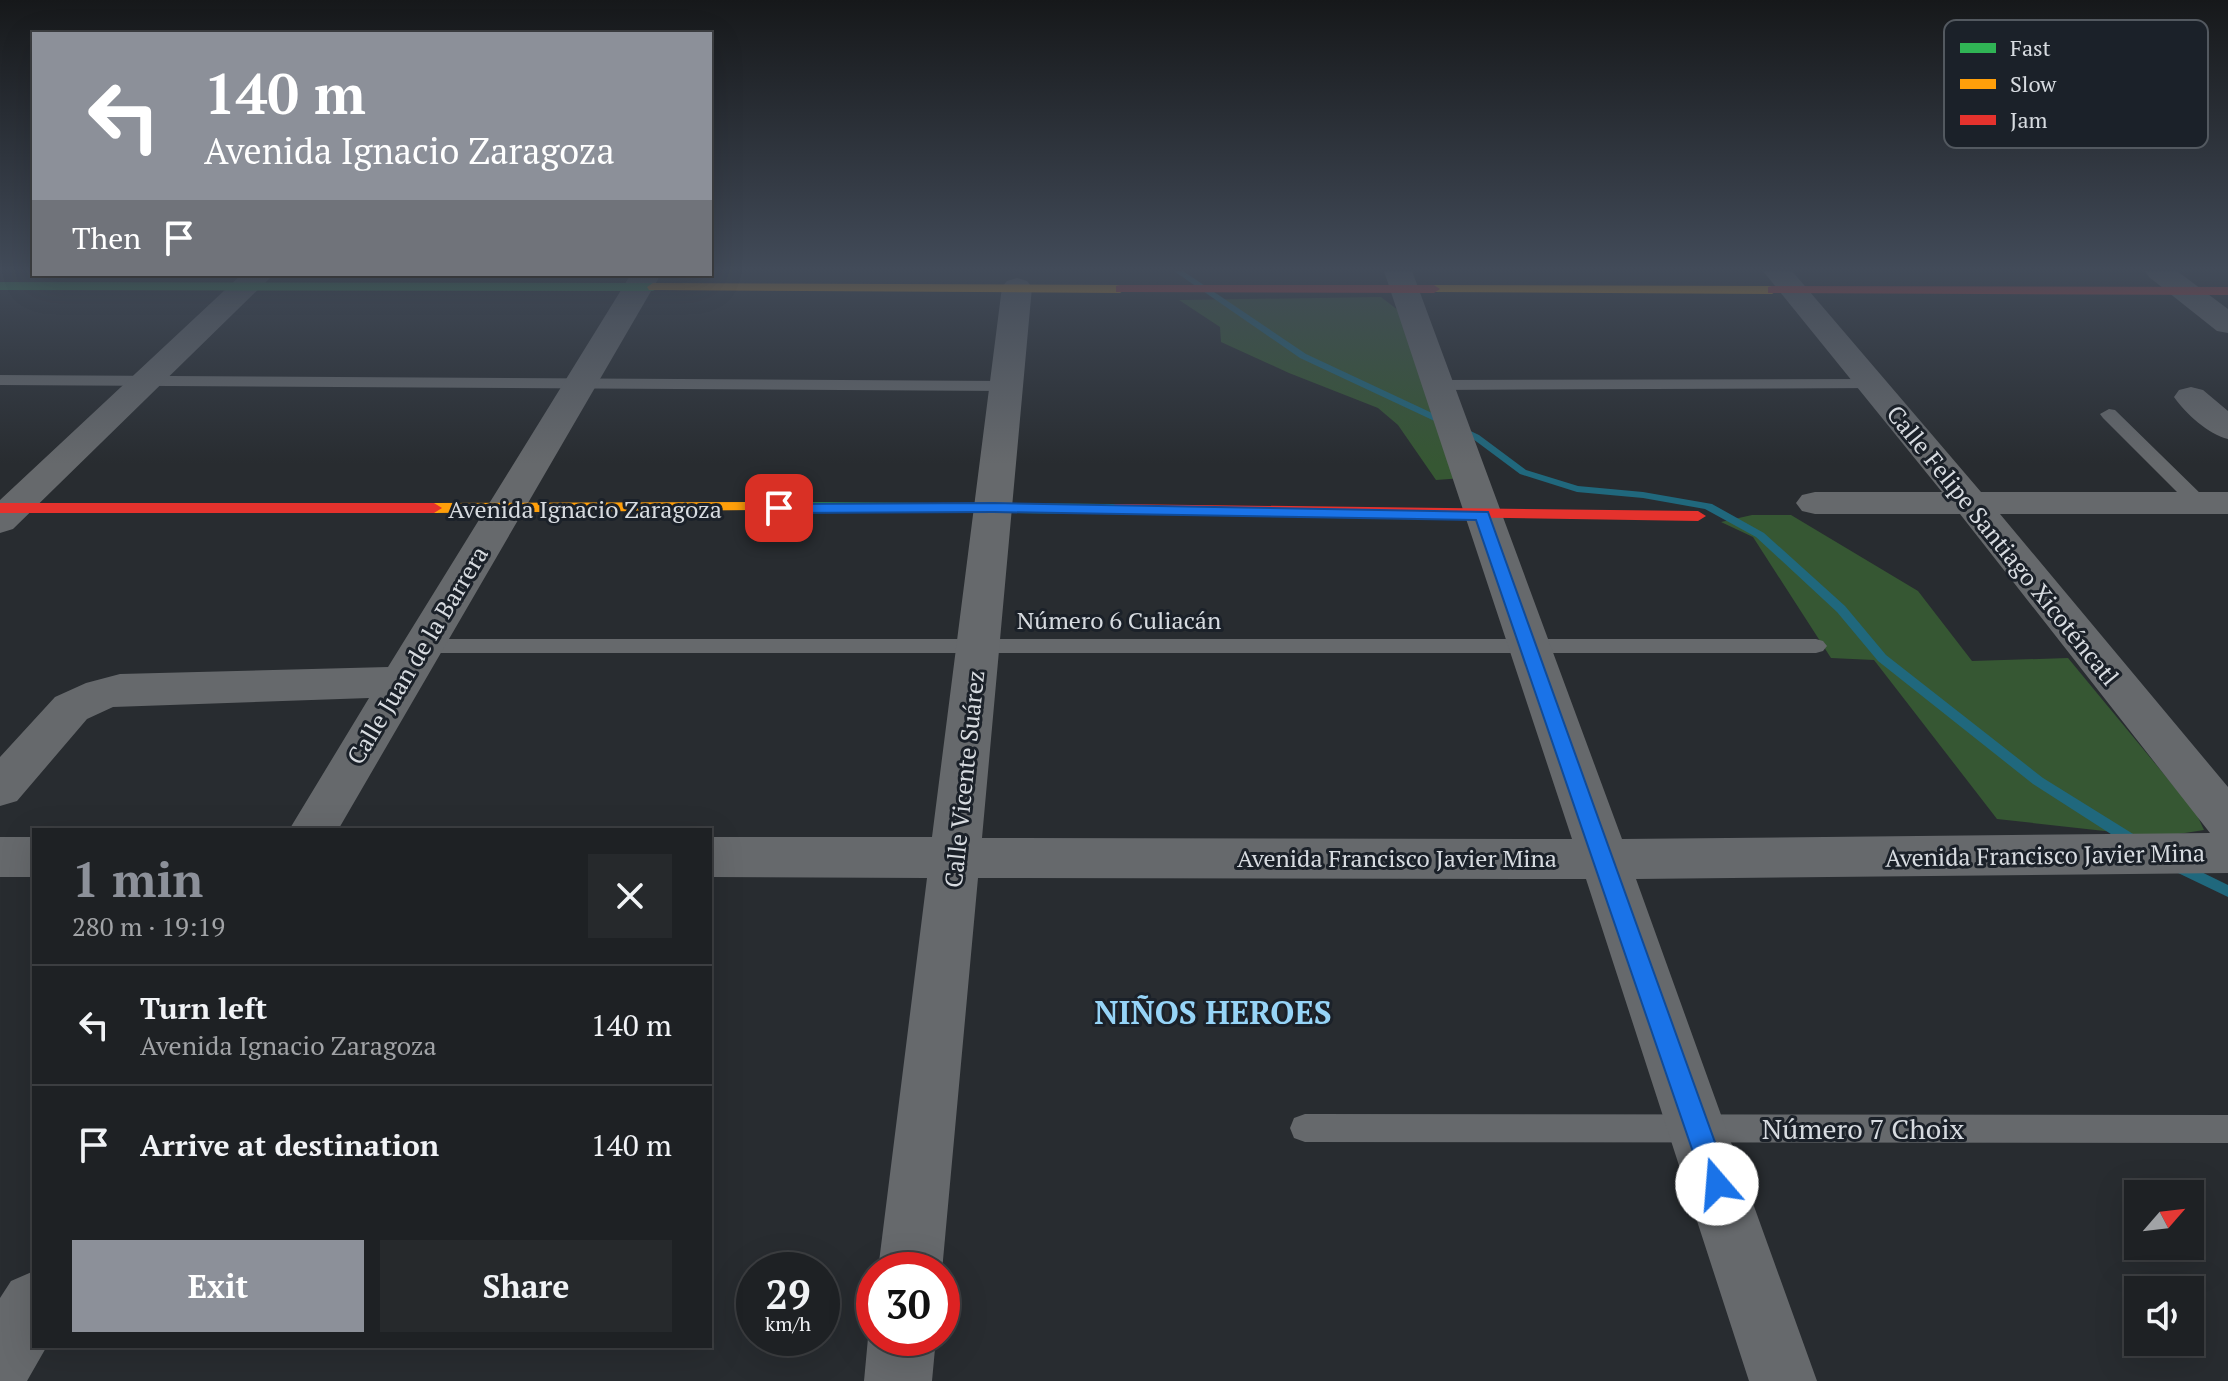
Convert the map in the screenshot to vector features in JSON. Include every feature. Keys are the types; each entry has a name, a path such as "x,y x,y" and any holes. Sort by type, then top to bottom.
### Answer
{"street":[{"path":"5,512 195,335"},
{"name":"Calle Juan de la Barrera","path":"314,828 608,335"},
{"name":"Calle Vicente Suárez","path":"912,1252 1011,335"},
{"path":"1420,335 1601,859 1698,1127 1783,1381"},
{"name":"Calle Felipe Santiago Xicoténcatl","path":"1830,335 1971,503 2228,821"},
{"path":"2191,397 2228,429"},
{"path":"1815,503 2214,503"},
{"name":"Avenida Ignacio Zaragoza","path":"5,512 994,507 1698,516"},
{"path":"0,788 71,708 102,694 412,664"},
{"name":"Avenida Francisco Javier Mina","path":"712,857 1601,859 2228,853"},
{"path":"0,857 32,857"},
{"path":"0,1362 32,1307"},
{"path":"898,1381 900,1356"}],"lane":[{"path":"0,380 1005,386"},
{"path":"1437,385 1871,384"},
{"path":"2109,414 2214,503"},
{"name":"Número 6 Culiacán","path":"412,664 978,646 1816,646"},
{"name":"Número 7 Choix","path":"1305,1128 2228,1129"}],"green space":[{"path":"1221,335 1411,335 1463,478 1436,480 1398,425 1378,408 1221,342"},
{"path":"1752,515 1791,515 1918,591 1972,661 2068,658 2196,813 2204,830 2159,837 1997,819 1874,660 1831,658 1753,537 1721,522"}],"waterway":[{"path":"1273,335 1303,356 1476,437 1523,472 1577,489 1643,495 1708,506 1760,535 1841,609 1882,658 2038,781 2133,841"},
{"path":"2181,868 2228,891"}],"traffic: fast":[{"path":"754,507 1115,509"}],"traffic: slow":[{"path":"434,508 754,507"}],"traffic: jam":[{"path":"0,508 434,508"},
{"path":"1115,509 1698,516"}],"district":[{"name":"NIÑOS HEROES","path":"1213,1012"}],"route":[{"path":"779,508 994,507 1483,515 1717,1184"}]}
